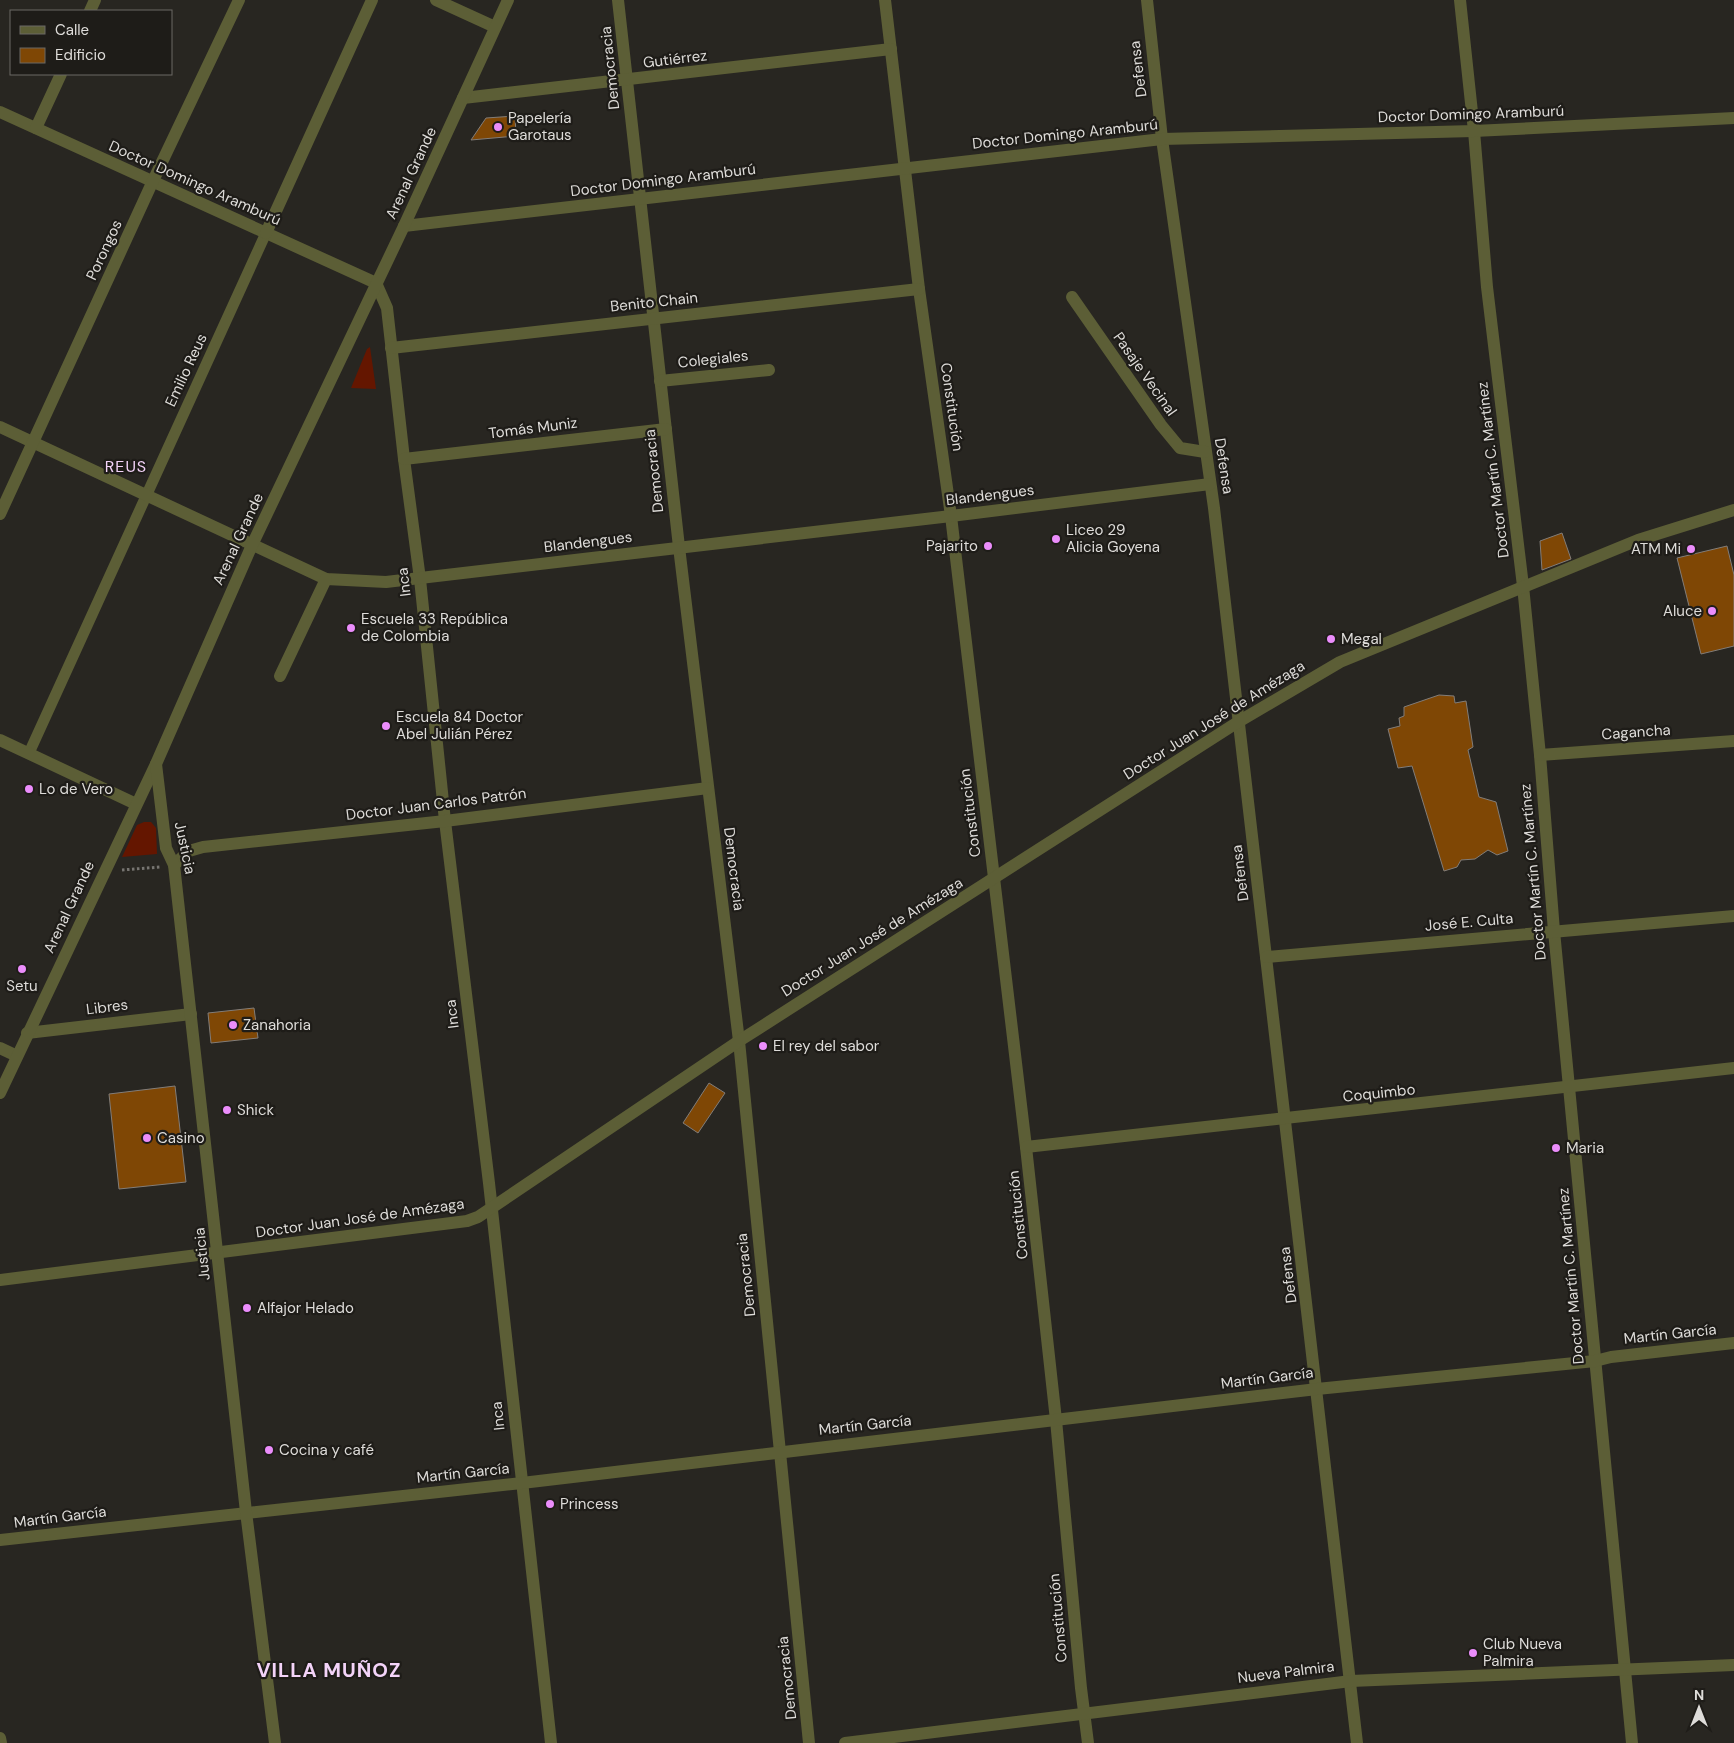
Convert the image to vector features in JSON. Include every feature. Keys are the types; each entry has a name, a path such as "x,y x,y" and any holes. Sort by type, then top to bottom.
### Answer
{"street":[{"name":"Porongos","path":"0,514 152,183 239,0"},
{"name":"Emilio Reus","path":"29,753 372,0"},
{"path":"436,0 495,27"},
{"name":"Arenal Grande","path":"0,1093 156,764 253,543 404,226 508,0"},
{"name":"Democracia","path":"618,0 679,547 739,1041 809,1743"},
{"name":"Constitución","path":"884,0 906,168 919,289 951,516 1026,1147 1056,1420 1088,1743"},
{"name":"Defensa","path":"1146,0 1162,139 1210,484 1358,1743"},
{"name":"Doctor Martín C. Martínez","path":"1460,0 1474,131 1487,287 1523,586 1540,754 1554,931 1632,1743"},
{"name":"Gutiérrez","path":"463,98 627,81 891,49"},
{"path":"36,128 61,75"},
{"name":"Doctor Domingo Aramburú","path":"0,112 152,183 376,283"},
{"name":"Doctor Domingo Aramburú","path":"404,226 1162,139 1474,131 1734,118"},
{"name":"Inca","path":"376,283 387,308 420,579 445,821 551,1743"},
{"name":"Benito Chain","path":"391,348 919,289"},
{"name":"Pasaje Vecinal","path":"1072,297 1161,425 1180,448 1205,452"},
{"name":"Colegiales","path":"660,381 769,370"},
{"name":"Blandengues","path":"0,427 253,543 326,579 386,582 1210,484"},
{"name":"Tomás Muniz","path":"404,459 666,429"},
{"name":"Doctor Juan José de Amézaga","path":"0,1280 219,1254 467,1221 491,1210 739,1041 994,880 1238,722 1340,662 1638,540 1734,510"},
{"path":"280,676 326,579"},
{"path":"0,740 136,804"},
{"name":"Cagancha","path":"1540,754 1734,741"},
{"name":"Justicia","path":"156,764 166,848 174,865 219,1254 246,1512 275,1743"},
{"name":"Doctor Juan Carlos Patrón","path":"174,865 189,852 203,847 445,821 708,788"},
{"name":"José E. Culta","path":"1266,957 1734,916"},
{"name":"Libres","path":"27,1033 191,1014"},
{"path":"0,1048 17,1056"},
{"name":"Coquimbo","path":"1026,1147 1286,1120 1734,1068"},
{"name":"Martín García","path":"0,1540 522,1483 1317,1388 1595,1361 1610,1357 1734,1343"},
{"name":"Nueva Palmira","path":"845,1743 1084,1712 1350,1681 1734,1666"},
{"path":"0,1738 1,1743"}],"path":[{"path":"104,872 174,865"}],"shaded area":[{"path":"370,347 376,389 351,388 367,349"},
{"path":"151,822 156,828 157,854 122,857 137,825"}],"building":[{"name":"Papelería Garotaus","path":"515,116 516,136 471,140 486,118"},
{"path":"1562,533 1571,559 1542,570 1540,541"},
{"name":"Aluce","path":"1727,546 1734,575 1734,646 1701,654 1677,558"},
{"path":"1439,695 1454,696 1455,703 1466,701 1473,747 1468,750 1479,797 1496,802 1508,851 1497,855 1488,850 1475,859 1461,860 1457,867 1444,871 1412,766 1398,768 1388,729 1400,726 1399,718 1404,716 1404,707"},
{"name":"Zanahoria","path":"254,1008 258,1038 211,1043 208,1013"},
{"path":"709,1083 725,1093 698,1133 683,1123"},
{"name":"Casino","path":"175,1086 186,1182 119,1189 109,1094"}],"place":[{"name":"Papelería Garotaus","path":"498,127"},
{"name":"Liceo 29 Alicia Goyena","path":"1056,539"},
{"name":"Pajarito","path":"988,546"},
{"name":"ATM Mi","path":"1691,549"},
{"name":"Aluce","path":"1712,611"},
{"name":"Escuela 33 República de Colombia","path":"351,628"},
{"name":"Megal","path":"1331,639"},
{"name":"Escuela 84 Doctor Abel Julián Pérez","path":"386,726"},
{"name":"Lo de Vero","path":"29,789"},
{"name":"Setu","path":"22,969"},
{"name":"Zanahoria","path":"233,1025"},
{"name":"El rey del sabor","path":"763,1046"},
{"name":"Shick","path":"227,1110"},
{"name":"Casino","path":"147,1138"},
{"name":"Maria","path":"1556,1148"},
{"name":"Alfajor Helado","path":"247,1308"},
{"name":"Cocina y café","path":"269,1450"},
{"name":"Princess","path":"550,1504"},
{"name":"Club Nueva Palmira","path":"1473,1653"}],"district":[{"name":"REUS","path":"126,466"},
{"name":"VILLA MUÑOZ","path":"329,1670"}]}
